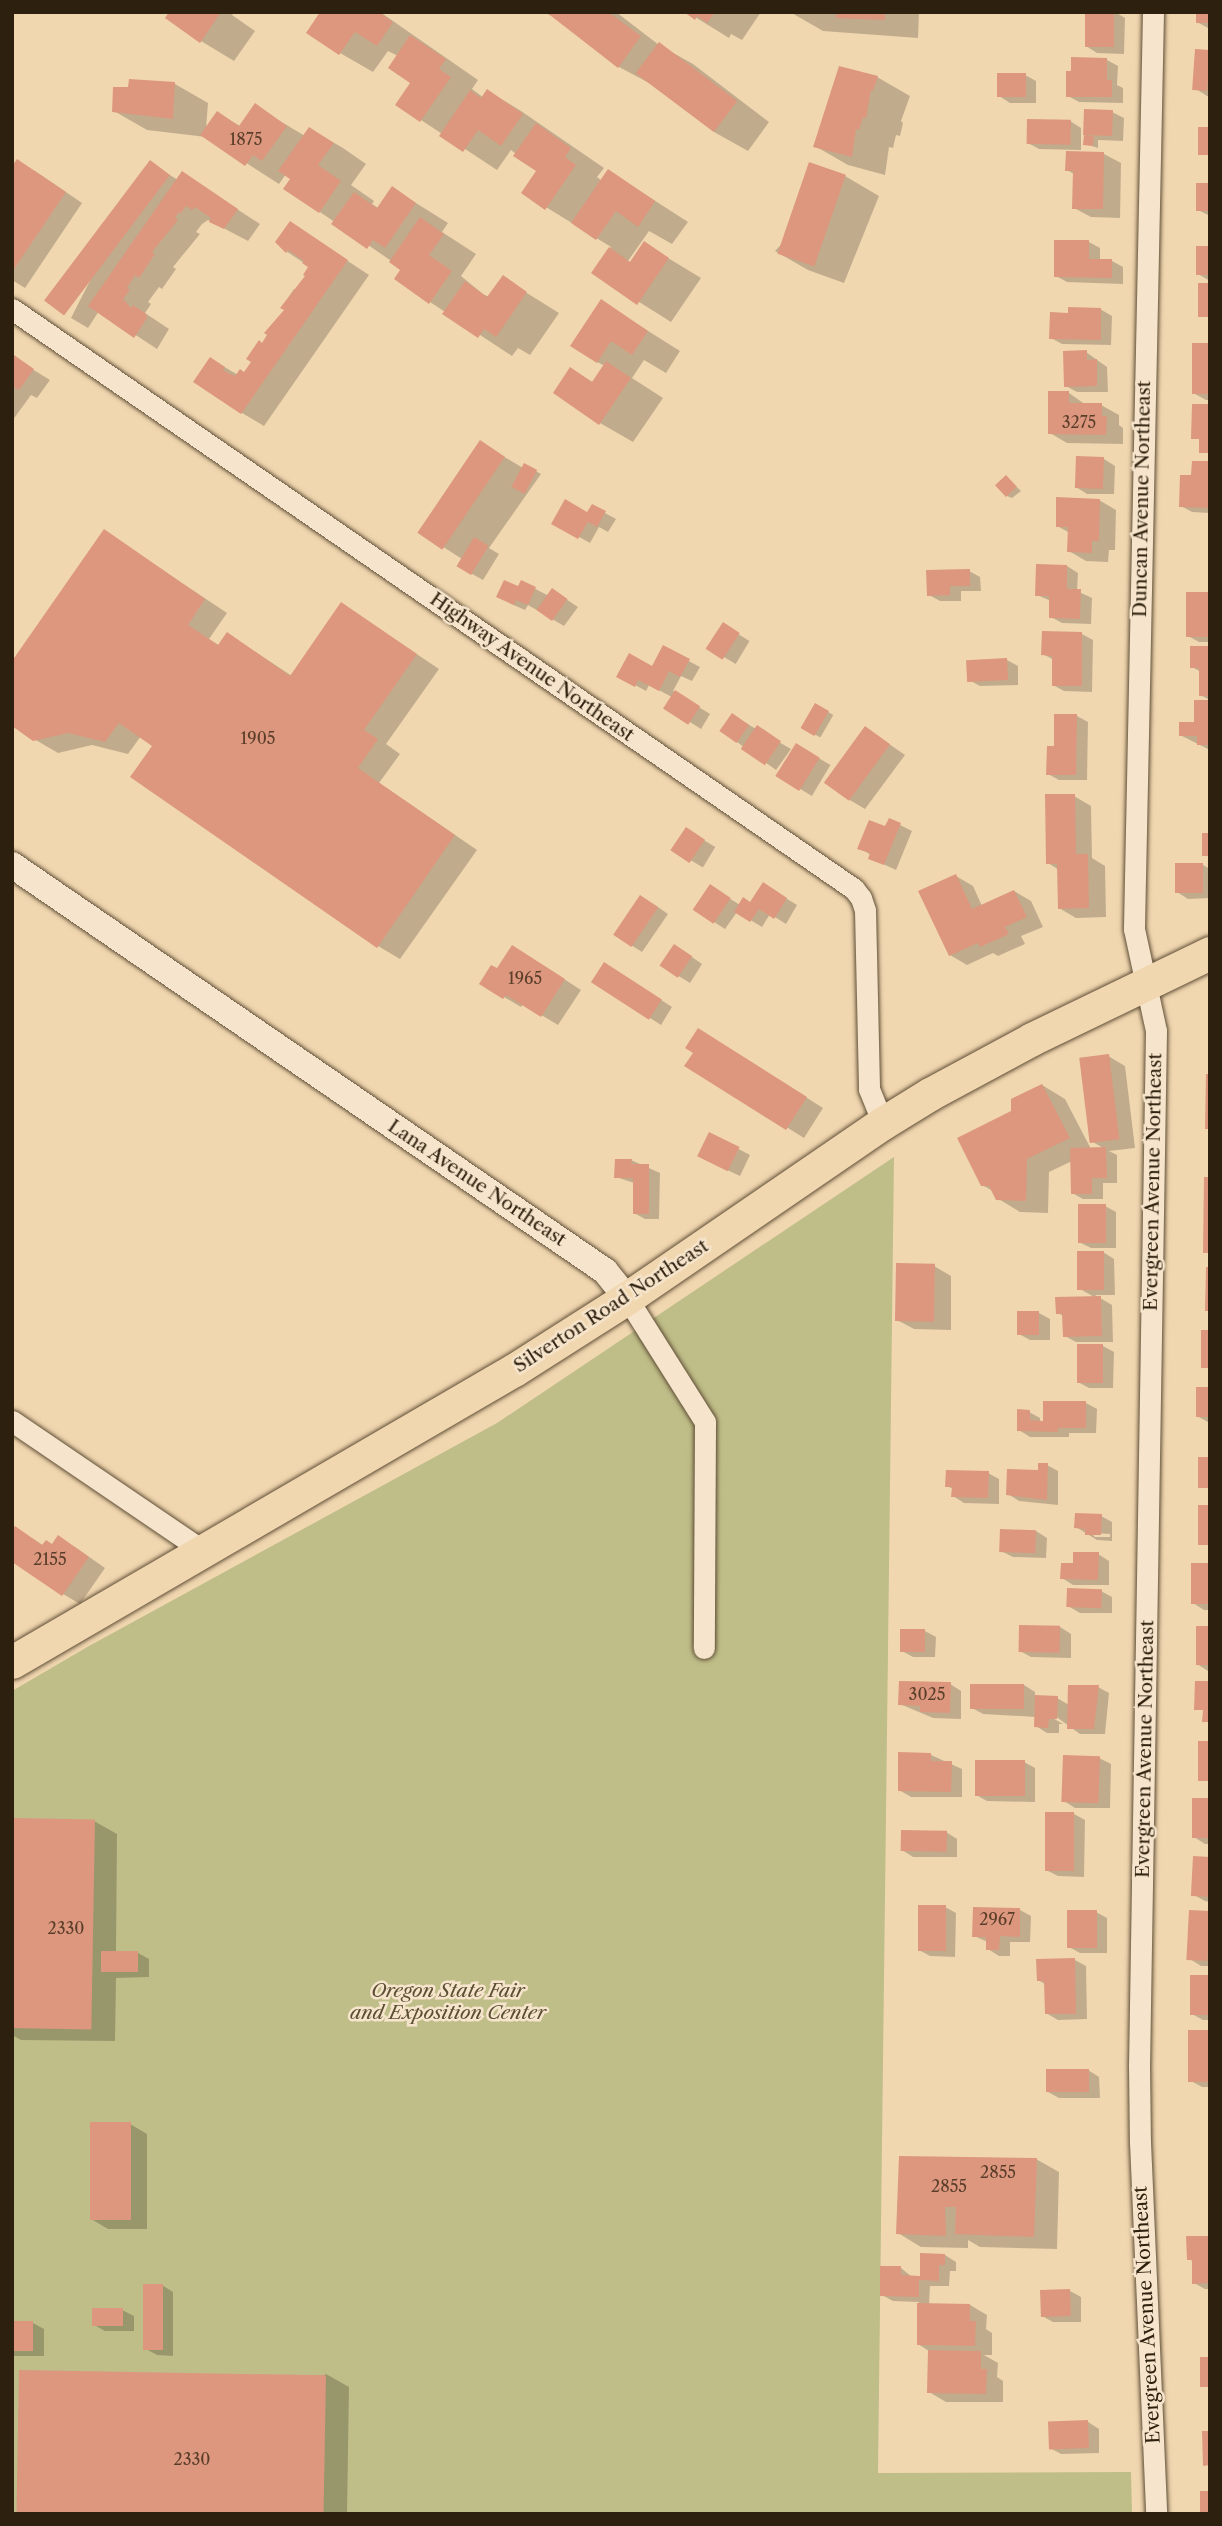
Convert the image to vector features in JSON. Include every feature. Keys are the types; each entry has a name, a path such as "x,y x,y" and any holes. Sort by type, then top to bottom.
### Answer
{"main road":[{"name":"Silverton Road Northeast","path":"12,1662 514,1370 627,1298 883,1123 1032,1039 1210,953"}],"street":[{"name":"Duncan Avenue Northeast","path":"1146,984 1135,929 1153,12"},
{"name":"Highway Avenue Northeast","path":"12,309 854,889 865,910 869,1089 883,1123"},
{"name":"Lana Avenue Northeast","path":"12,866 605,1271 627,1298 705,1422 704,1648"},
{"name":"Evergreen Avenue Northeast","path":"1146,984 1156,1031 1140,2142 1156,2514"},
{"path":"12,1421 202,1550"}],"green space":[{"name":"Oregon State Fair and Exposition Center","path":"894,1157 878,2473 1131,2472 1132,2514 12,2514 12,1691 89,1646 497,1423"}],"building":[{"path":"169,12 221,12 200,43 165,18"},
{"path":"320,12 379,12 393,22 377,46 355,32 339,55 306,33"},
{"path":"546,12 608,12 641,36 618,68"},
{"path":"684,12 715,12 707,23 697,16 695,20"},
{"path":"836,12 885,12 885,20 836,18"},
{"path":"1085,12 1114,12 1114,47 1085,47"},
{"path":"1196,12 1210,12 1210,23 1196,23"},
{"path":"410,35 446,59 439,69 451,77 420,122 395,105 410,83 388,68"},
{"path":"659,42 737,101 714,132 636,73"},
{"path":"1195,49 1210,50 1207,91 1192,90"},
{"path":"1071,57 1107,58 1107,80 1112,80 1112,97 1066,97 1066,71 1071,71"},
{"path":"839,66 878,76 873,91 871,90 866,118 863,117 859,130 856,129 852,157 813,147"},
{"path":"997,73 1026,73 1026,97 997,97"},
{"path":"129,79 175,82 173,119 112,112 113,87 128,87"},
{"path":"487,89 523,114 501,146 478,130 463,152 439,136 470,90 481,98"},
{"path":"255,103 287,126 262,161 253,155 245,166 200,135 217,111 239,126"},
{"path":"1084,109 1113,110 1112,136 1083,135"},
{"path":"1027,119 1071,120 1071,145 1027,144"},
{"path":"536,123 571,148 565,157 576,165 545,210 521,193 536,171 513,156"},
{"path":"309,127 334,143 318,165 341,181 319,213 283,189 290,179 278,171"},
{"path":"1198,127 1210,127 1210,155 1198,155"},
{"path":"1084,135 1094,136 1093,146 1083,145"},
{"path":"1066,151 1104,152 1103,209 1072,209 1073,171 1065,171"},
{"path":"17,159 66,192 12,272 12,166"},
{"path":"150,160 170,175 64,316 44,301"},
{"path":"809,162 846,175 814,266 777,254"},
{"path":"608,169 655,201 638,227 616,211 596,240 571,223"},
{"path":"182,171 238,209 224,229 209,222 211,218 195,207 192,210 186,206 179,212 175,218 178,220 152,252 155,254 139,278 135,275 127,288 130,290 123,299 131,308 133,305 146,314 147,318 134,338 88,306"},
{"path":"1196,183 1210,183 1210,211 1196,211"},
{"path":"392,186 416,203 385,248 373,240 367,249 331,224 354,192 377,208"},
{"path":"420,217 444,234 429,255 452,271 429,304 394,279 400,270 389,262"},
{"path":"290,221 348,260 241,414 193,382 210,357 225,367 223,370 228,373 235,376 240,369 244,372 251,362 246,359 259,340 262,343 267,335 264,333 284,310 280,308 305,276 303,275 308,267 302,263 304,261 288,250 286,253 275,242"},
{"path":"1054,240 1089,240 1089,259 1112,259 1112,278 1054,277"},
{"path":"644,241 669,258 637,305 591,273 609,247 630,262"},
{"path":"1196,246 1210,246 1210,275 1196,275"},
{"path":"503,275 527,292 496,337 484,329 478,338 442,314 465,281 487,297"},
{"path":"1198,283 1210,283 1210,317 1198,317"},
{"path":"601,299 648,331 632,355 611,341 597,363 570,346"},
{"path":"1068,307 1101,308 1101,340 1049,339 1050,312 1068,313"},
{"path":"1192,343 1210,343 1210,394 1192,394"},
{"path":"1087,350 1087,360 1097,359 1097,386 1064,387 1063,351"},
{"path":"14,355 34,369 19,390 12,386"},
{"path":"606,361 631,378 599,425 553,393 570,367 592,382"},
{"path":"1048,391 1069,391 1069,403 1102,403 1102,416 1107,416 1106,435 1048,434"},
{"path":"1192,404 1210,404 1210,453 1199,453 1199,439 1191,439"},
{"path":"480,440 505,457 442,550 417,533"},
{"path":"1076,456 1104,457 1103,489 1075,488"},
{"path":"1192,461 1210,461 1210,508 1179,507 1180,475 1191,475"},
{"path":"524,463 537,470 525,494 511,487"},
{"path":"1006,475 1017,487 1006,497 995,485"},
{"path":"1056,497 1100,499 1099,541 1092,541 1092,553 1067,552 1068,527 1056,527"},
{"path":"565,499 587,512 592,504 606,511 597,527 588,522 578,539 551,524"},
{"path":"104,529 205,599 188,625 218,645 227,632 290,676 341,602 417,654 364,730 378,739 358,768 455,835 377,948 130,777 152,746 119,723 105,742 68,733 33,741 12,726 12,661"},
{"path":"474,537 489,546 471,575 456,566"},
{"path":"1036,564 1067,565 1067,589 1081,589 1080,619 1049,618 1049,596 1035,596"},
{"path":"970,569 970,586 950,586 950,595 927,596 926,570"},
{"path":"504,580 518,586 521,580 536,587 528,605 516,600 514,605 496,597"},
{"path":"552,588 568,599 552,621 537,610"},
{"path":"1186,592 1209,592 1209,637 1186,637"},
{"path":"723,622 740,633 722,660 706,649"},
{"path":"1042,631 1082,632 1082,686 1052,686 1052,656 1041,655"},
{"path":"663,645 690,659 680,677 669,671 659,691 638,680 635,687 616,677 629,653 652,666"},
{"path":"1190,646 1210,646 1210,696 1199,696 1199,668 1190,668"},
{"path":"1007,658 1008,680 967,682 966,660"},
{"path":"675,690 700,706 688,725 663,708"},
{"path":"1194,700 1210,700 1210,745 1197,745 1197,736 1179,736 1179,722 1194,722"},
{"path":"815,703 829,711 814,736 800,728"},
{"path":"732,713 749,725 737,743 719,731"},
{"path":"1054,714 1077,714 1076,775 1046,775 1047,746 1054,746"},
{"path":"757,725 781,741 765,765 741,749"},
{"path":"865,726 890,744 849,801 824,783"},
{"path":"796,743 820,758 799,791 775,776"},
{"path":"1045,794 1075,794 1076,854 1088,854 1089,908 1058,909 1057,864 1046,864"},
{"path":"889,818 901,823 884,865 868,859 870,853 857,849 869,820 885,826"},
{"path":"686,827 705,840 689,863 670,850"},
{"path":"1202,833 1210,833 1210,856 1202,856"},
{"path":"1175,863 1203,863 1203,893 1175,893"},
{"path":"956,874 972,909 1014,890 1027,917 1005,927 1009,934 980,947 978,943 949,956 918,891"},
{"path":"763,882 787,898 774,919 759,909 750,922 734,912 743,897 750,902"},
{"path":"710,884 731,898 713,924 693,910"},
{"path":"640,895 658,907 631,947 613,935"},
{"path":"674,944 692,956 678,978 659,966"},
{"path":"512,945 565,979 541,1017 506,995 503,999 479,984 491,965 497,968"},
{"path":"604,962 662,1000 649,1020 591,982"},
{"path":"698,1028 807,1097 786,1130 684,1066 693,1053 685,1048"},
{"path":"1109,1054 1119,1139 1090,1143 1079,1058"},
{"path":"1206,1074 1210,1074 1210,1129 1205,1129"},
{"path":"1042,1084 1070,1138 1027,1159 1026,1201 996,1200 989,1186 981,1186 957,1138 1011,1111 1011,1099"},
{"path":"709,1132 740,1147 728,1171 697,1156"},
{"path":"1106,1147 1107,1178 1092,1178 1092,1194 1071,1194 1070,1148"},
{"path":"615,1159 632,1159 631,1164 649,1164 649,1214 633,1214 633,1178 614,1178"},
{"path":"1204,1177 1210,1177 1210,1253 1203,1253"},
{"path":"1078,1204 1106,1204 1106,1243 1078,1243"},
{"path":"1077,1251 1104,1251 1104,1290 1077,1290"},
{"path":"896,1263 935,1264 934,1322 895,1321"},
{"path":"1206,1267 1210,1267 1210,1311 1205,1311"},
{"path":"1101,1296 1102,1336 1063,1337 1062,1314 1056,1314 1055,1297"},
{"path":"1017,1311 1039,1311 1039,1335 1017,1335"},
{"path":"1201,1330 1210,1330 1210,1368 1201,1368"},
{"path":"1077,1344 1103,1344 1103,1383 1077,1383"},
{"path":"1196,1387 1210,1387 1210,1417 1196,1417"},
{"path":"1043,1401 1086,1401 1086,1428 1058,1428 1058,1432 1017,1431 1017,1409 1030,1410 1030,1420 1043,1421"},
{"path":"1198,1457 1210,1457 1210,1488 1198,1488"},
{"path":"1038,1463 1048,1463 1047,1500 1006,1495 1007,1469 1038,1470"},
{"path":"946,1470 989,1471 988,1498 951,1497 952,1487 945,1487"},
{"path":"1198,1505 1210,1505 1210,1545 1198,1545"},
{"path":"1075,1513 1102,1514 1101,1535 1085,1535 1085,1529 1074,1528"},
{"path":"15,1526 42,1545 46,1540 52,1544 58,1535 89,1557 62,1596 12,1562 12,1530"},
{"path":"1000,1529 1036,1530 1035,1553 999,1552"},
{"path":"1073,1552 1099,1552 1098,1580 1060,1579 1061,1563 1073,1563"},
{"path":"1191,1563 1210,1563 1210,1604 1191,1604"},
{"path":"1067,1588 1102,1589 1101,1608 1066,1607"},
{"path":"1019,1625 1060,1626 1060,1653 1019,1652"},
{"path":"1196,1626 1210,1626 1210,1665 1196,1665"},
{"path":"900,1629 925,1629 925,1652 900,1652"},
{"path":"899,1681 951,1682 950,1713 920,1712 920,1706 898,1705"},
{"path":"1195,1681 1210,1681 1210,1722 1202,1722 1203,1710 1194,1710"},
{"path":"970,1684 1024,1684 1024,1709 970,1709"},
{"path":"1068,1685 1099,1685 1094,1729 1067,1729"},
{"path":"1035,1695 1058,1696 1057,1719 1049,1719 1048,1728 1034,1727"},
{"path":"1198,1741 1210,1741 1210,1781 1198,1781"},
{"path":"898,1752 931,1753 931,1761 952,1761 951,1792 898,1791"},
{"path":"1063,1755 1100,1756 1098,1803 1061,1802"},
{"path":"975,1760 1025,1760 1025,1796 975,1796"},
{"path":"1192,1798 1210,1798 1210,1838 1192,1838"},
{"path":"1045,1812 1074,1812 1074,1871 1045,1871"},
{"path":"12,1818 95,1819 91,2029 12,2028"},
{"path":"901,1830 947,1831 947,1852 901,1851"},
{"path":"1193,1856 1210,1857 1208,1897 1191,1896"},
{"path":"918,1905 946,1905 946,1951 918,1951"},
{"path":"973,1907 1020,1908 1020,1937 1000,1936 999,1950 986,1950 986,1937 972,1937"},
{"path":"1067,1910 1097,1910 1097,1948 1067,1948"},
{"path":"1189,1910 1210,1911 1207,1961 1186,1960"},
{"path":"101,1951 138,1951 138,1972 101,1972"},
{"path":"1075,1958 1076,2014 1045,2014 1044,1981 1037,1981 1036,1959"},
{"path":"1190,1975 1210,1975 1210,2015 1190,2015"},
{"path":"1188,2030 1210,2030 1210,2082 1188,2082"},
{"path":"1046,2069 1089,2069 1089,2092 1046,2092"},
{"path":"90,2122 131,2122 131,2220 90,2220"},
{"path":"899,2156 1037,2158 1034,2237 955,2234 956,2207 945,2207 946,2236 896,2234"},
{"path":"1186,2236 1210,2236 1210,2283 1192,2284 1192,2260 1187,2260"},
{"path":"920,2253 945,2254 945,2265 939,2265 939,2281 919,2280 919,2297 880,2296 880,2266 901,2266 901,2275 920,2276"},
{"path":"143,2284 163,2284 163,2350 143,2350"},
{"path":"1070,2289 1071,2316 1041,2317 1040,2290"},
{"path":"917,2303 970,2304 970,2321 976,2321 975,2346 917,2345"},
{"path":"92,2308 123,2308 123,2326 92,2326"},
{"path":"12,2321 33,2321 33,2351 12,2351"},
{"path":"928,2350 981,2351 981,2369 987,2369 986,2394 927,2393"},
{"path":"1200,2357 1210,2357 1210,2387 1200,2387"},
{"path":"19,2370 326,2375 324,2514 16,2514"},
{"path":"1088,2420 1089,2448 1049,2449 1048,2421"},
{"path":"1202,2431 1210,2431 1210,2465 1203,2466"},
{"path":"1200,2491 1210,2491 1210,2514 1200,2514"}]}
